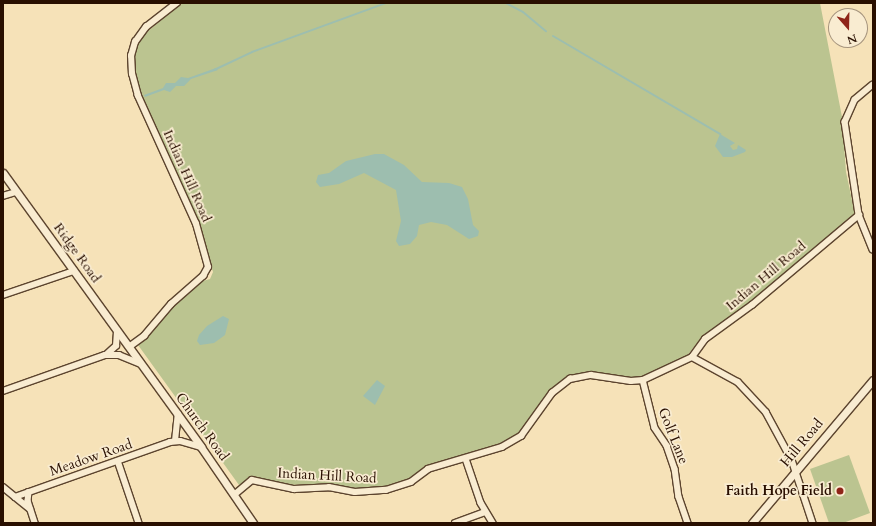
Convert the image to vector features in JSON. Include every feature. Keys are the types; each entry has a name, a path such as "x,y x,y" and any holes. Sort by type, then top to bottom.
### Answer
{"street":[{"name":"Indian Hill Road","path":"129,347 144,336 171,304 203,276 208,267 196,224 138,96 132,74 131,56 135,42 146,27 177,3"},
{"path":"873,85 855,100 845,122 859,215 873,249"},
{"name":"Ridge Road","path":"3,173 129,347"},
{"path":"3,196 16,192"},
{"name":"Indian Hill Road","path":"234,495 252,480 294,489 330,487 356,492 378,492 411,482 428,469 466,459 502,447 521,436 552,393 570,380 592,375 631,382 643,380 692,357 705,339 752,305 859,215"},
{"path":"3,295 74,271"},
{"path":"105,355 116,346 117,330"},
{"name":"Church Road","path":"129,347 178,414 253,523"},
{"path":"3,391 105,355 119,355 141,364"},
{"path":"692,357 725,373 750,392 773,422 795,472 813,523"},
{"name":"Golf Lane","path":"643,380 655,428 667,446 675,469 679,497 688,523"},
{"name":"Hill Road","path":"752,523 873,380"},
{"path":"178,414 175,441 201,447"},
{"name":"Meadow Road","path":"15,497 175,441"},
{"path":"466,459 486,512 492,523"},
{"path":"118,461 139,523"},
{"path":"3,487 30,509"},
{"path":"29,492 28,501 35,523"},
{"path":"455,523 486,512"}],"green space":[{"path":"182,3 820,3 842,117 846,172 855,214 747,306 700,339 687,356 641,377 628,379 598,372 570,376 549,393 524,429 501,445 425,467 407,480 379,488 355,489 331,484 286,485 255,477 239,485 138,345 184,294 199,282 210,279 213,272 195,213 139,91 134,63 136,45 142,36"},
{"name":"Faith Hope Field","path":"849,455 870,513 843,523 829,523 810,469"}],"shaded area":[{"path":"216,68 218,70 191,79 184,86 176,86 170,92 164,90 145,97 144,95 163,88 166,83 175,83 181,77 188,78"},
{"path":"720,134 735,143 730,146 733,150 737,149 738,145 746,150 745,152 732,157 723,157 715,146"},
{"path":"375,154 384,154 404,165 422,182 449,183 462,187 468,199 473,225 479,231 478,236 469,239 447,225 431,222 419,225 417,236 410,244 399,246 396,241 401,221 396,190 364,173 339,184 320,187 316,182 318,175 329,173 346,161"},
{"path":"223,316 229,319 225,335 214,343 200,345 197,341 199,335 207,326"},
{"path":"377,380 385,386 375,405 363,396"}],"waterway":[{"path":"214,70 252,52 386,3"},
{"path":"506,3 523,12 546,31"},
{"path":"553,36 720,134"}],"place":[{"name":"Faith Hope Field","path":"840,491"}]}
